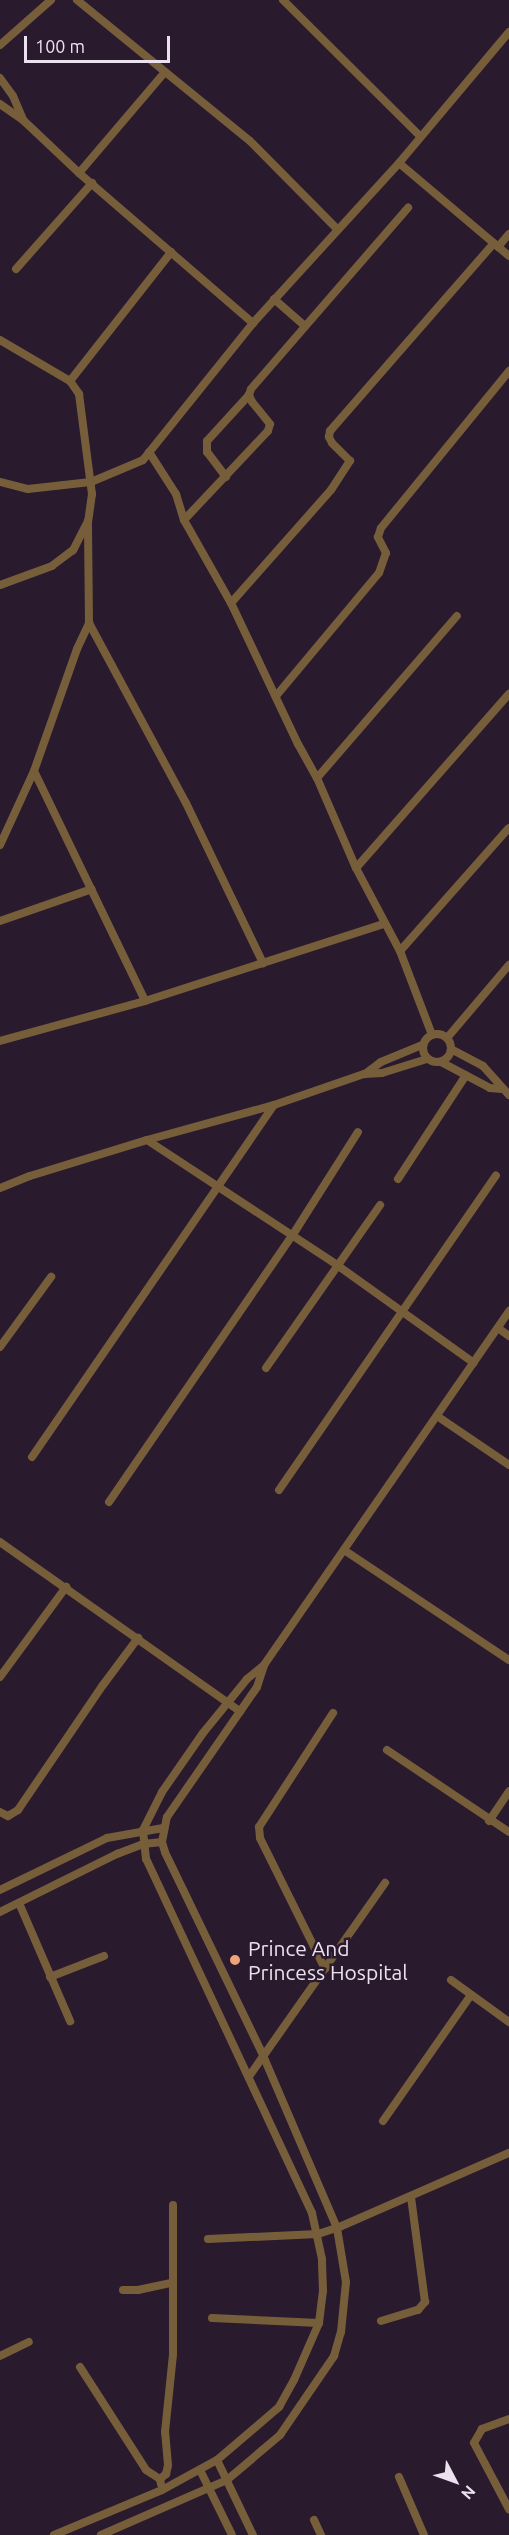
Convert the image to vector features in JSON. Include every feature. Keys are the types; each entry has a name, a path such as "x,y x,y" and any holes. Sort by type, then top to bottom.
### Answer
{"street":[{"path":"0,45 51,0"},
{"path":"77,0 250,141 337,230"},
{"path":"283,0 420,136"},
{"path":"0,482 28,489 91,482 135,466 149,452 274,299 399,163 509,32"},
{"path":"79,173 164,73"},
{"path":"0,78 13,96 23,120"},
{"path":"0,104 23,120 79,173 253,324"},
{"path":"399,163 509,256"},
{"path":"16,269 92,183"},
{"path":"226,477 207,452 207,441 408,208"},
{"path":"231,603 331,490 351,461 332,443 329,437 330,431 496,245 509,234"},
{"path":"70,381 171,252"},
{"path":"274,299 305,326"},
{"path":"0,340 70,381 79,394 93,494 88,521 89,623 77,649 34,771 0,845"},
{"path":"276,696 380,573 387,553 378,537 381,528 509,371"},
{"path":"184,520 268,431 270,424 249,395"},
{"path":"149,452 176,494 184,520 231,603 298,744 317,778 356,868 400,951 432,1035"},
{"path":"0,585 52,566 73,550 88,521"},
{"path":"317,778 457,616"},
{"path":"89,623 186,803 263,963"},
{"path":"356,868 509,694"},
{"path":"34,771 145,1001"},
{"path":"400,951 509,828"},
{"path":"0,921 92,889"},
{"path":"0,1041 145,1001 384,924"},
{"path":"447,1038 509,965"},
{"path":"432,1035 447,1038"},
{"path":"364,1074 381,1062 422,1045 432,1035"},
{"path":"441,1062 448,1057 451,1049 447,1038"},
{"path":"422,1045 427,1059"},
{"path":"451,1049 483,1066 505,1092"},
{"path":"0,1188 30,1176 274,1104 364,1074 382,1073 427,1059 441,1062 490,1088 505,1092"},
{"path":"398,1179 466,1075"},
{"path":"32,1457 274,1104"},
{"path":"110,1502 292,1236 358,1132"},
{"path":"147,1140 337,1265 474,1363"},
{"path":"279,1490 496,1176"},
{"path":"266,1368 380,1205"},
{"path":"0,1347 51,1277"},
{"path":"54,2535 162,2490 217,2460 279,2407 294,2380 319,2323 323,2291 318,2234 312,2213 250,2075 151,1869 143,1844 143,1830 162,1792 203,1733 247,1679 264,1665 509,1311"},
{"path":"498,1328 509,1336"},
{"path":"436,1416 509,1465"},
{"path":"0,1542 240,1711"},
{"path":"344,1550 509,1660"},
{"path":"0,1677 66,1587"},
{"path":"0,1812 8,1816 18,1810 103,1685 138,1638"},
{"path":"101,2535 227,2480 280,2435 334,2356 341,2332 346,2282 337,2228 263,2055 162,1842 163,1828 176,1803 257,1686 264,1665"},
{"path":"325,1969 260,1838 259,1827 333,1713"},
{"path":"387,1750 489,1821 509,1832"},
{"path":"489,1821 509,1791"},
{"path":"0,1890 107,1838 163,1828"},
{"path":"0,1912 117,1854 143,1844 162,1842"},
{"path":"250,2075 385,1883"},
{"path":"19,1904 70,2021"},
{"path":"50,1977 104,1956"},
{"path":"451,1980 509,2022"},
{"path":"383,2121 471,1995"},
{"path":"208,2239 318,2234 411,2197 509,2152"},
{"path":"381,2321 418,2310 425,2302 411,2197"},
{"path":"160,2479 166,2474 168,2465 165,2432 173,2354 171,2283 173,2205"},
{"path":"123,2290 138,2290 171,2283"},
{"path":"212,2318 319,2323"},
{"path":"0,2356 29,2342"},
{"path":"80,2367 146,2470 160,2479 162,2490"},
{"path":"509,2419 482,2429 474,2443 509,2509"},
{"path":"217,2460 253,2535"},
{"path":"200,2470 232,2535"},
{"path":"399,2477 424,2535"},
{"path":"314,2520 321,2535"}],"place":[{"name":"Prince And Princess Hospital","path":"235,1960"}]}
